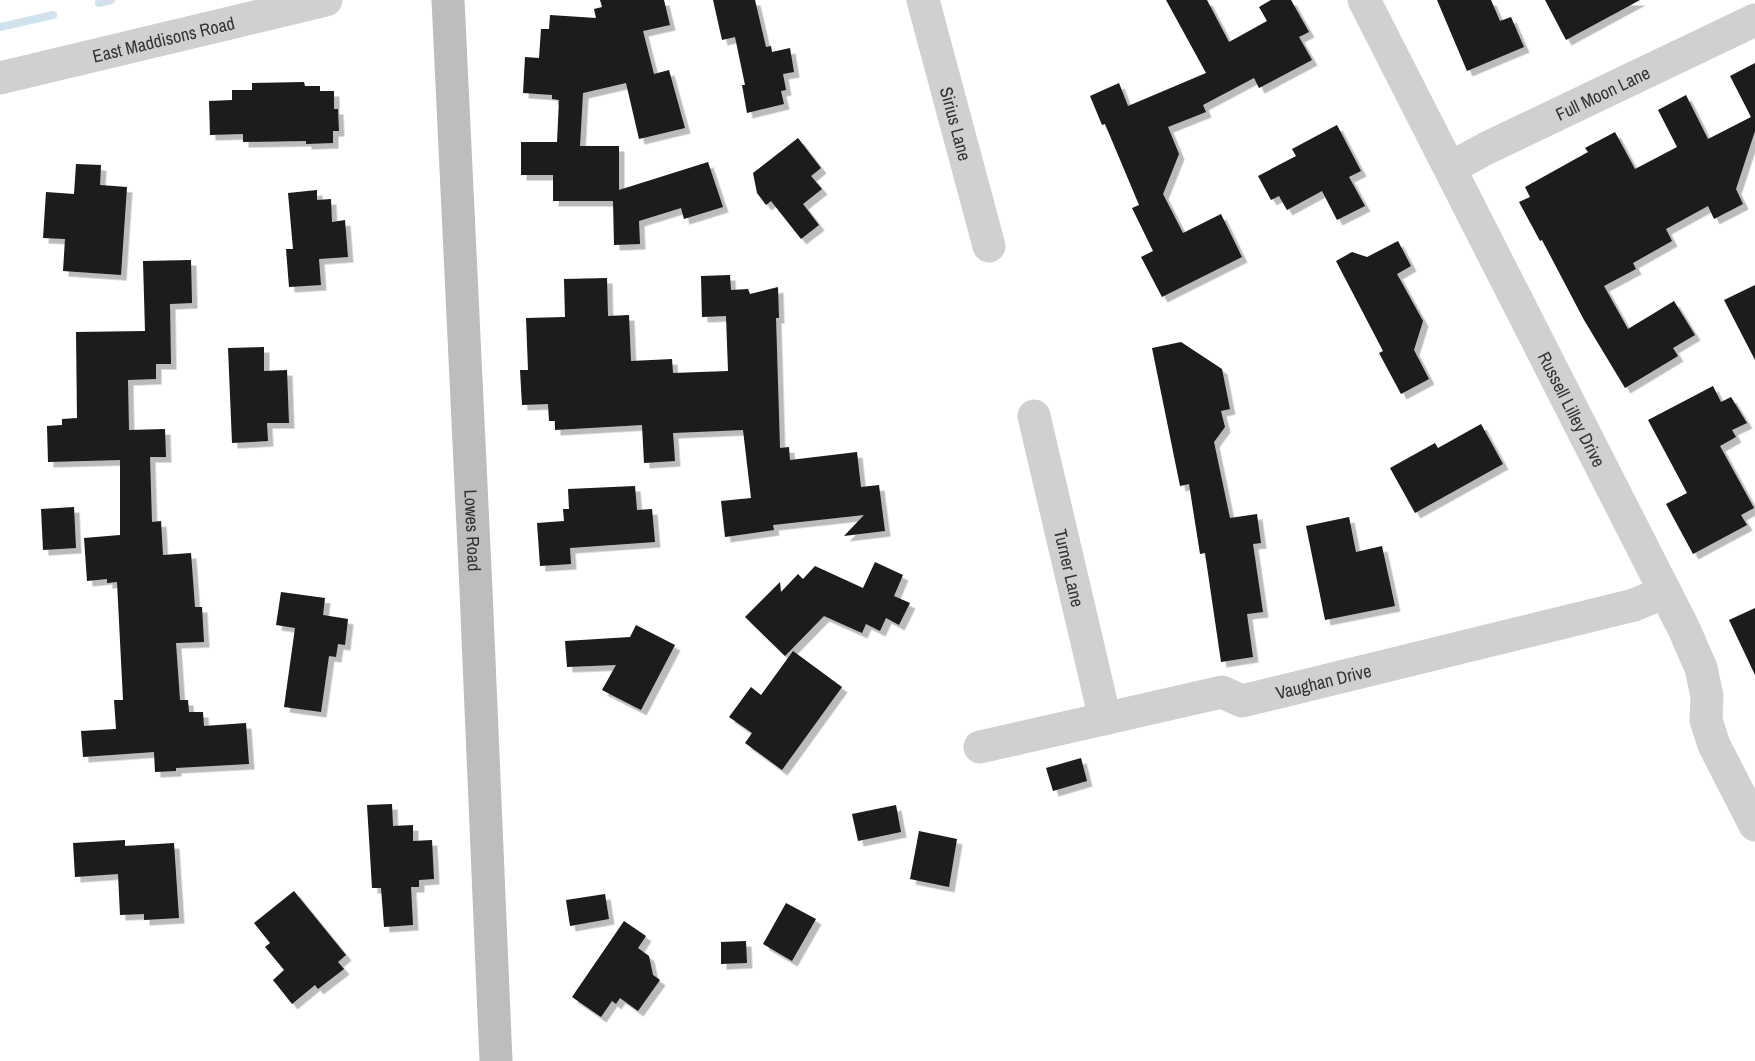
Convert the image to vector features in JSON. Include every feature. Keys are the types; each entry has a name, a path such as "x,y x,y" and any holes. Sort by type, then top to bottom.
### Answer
{"main road":[{"name":"Lowes Road","path":"448,0 496,1061"}],"street":[{"name":"East Maddisons Road","path":"0,78 326,0"},
{"name":"Sirius Lane","path":"923,0 989,246"},
{"name":"Russell Lilley Drive","path":"1364,0 1665,592 1701,668 1707,696 1707,720 1714,745 1755,825"},
{"name":"Full Moon Lane","path":"1450,168 1485,149 1755,20"},
{"name":"Turner Lane","path":"1034,416 1105,719"},
{"name":"Vaughan Drive","path":"980,747 1222,692 1242,701 1634,605 1665,592"}],"building":[{"path":"600,0 664,0 670,25 643,31 654,74 669,70 685,128 639,139 626,83 583,93 580,146 619,146 619,190 708,162 723,207 684,219 681,208 639,221 640,244 614,245 613,201 553,201 553,175 521,175 521,142 557,142 559,100 552,99 552,95 523,93 525,57 539,58 541,29 549,29 550,15 596,18 594,9 602,7"},
{"path":"713,0 755,0 766,47 771,46 772,52 790,48 794,72 783,74 786,90 781,91 784,104 747,113 742,85 745,85 735,37 722,40"},
{"path":"1166,0 1207,0 1229,42 1267,21 1259,7 1271,0 1291,0 1309,32 1299,37 1312,60 1259,88 1254,78 1203,105 1206,112 1168,127 1179,154 1163,194 1183,233 1221,214 1242,257 1162,297 1141,257 1153,251 1132,208 1139,205 1105,124 1102,125 1090,96 1119,83 1128,106 1206,73"},
{"path":"1437,0 1491,0 1500,21 1511,17 1524,47 1467,71"},
{"path":"1545,0 1640,0 1566,40"},
{"path":"1755,63 1755,131 1736,189 1743,204 1714,219 1708,206 1666,229 1672,241 1633,263 1636,269 1604,286 1628,329 1674,301 1695,335 1673,348 1678,356 1625,388 1584,320 1542,240 1540,241 1519,202 1530,197 1525,187 1588,152 1585,148 1615,132 1635,169 1677,147 1658,110 1686,95 1708,139 1751,117 1730,76"},
{"path":"304,82 305,86 320,86 320,91 334,91 334,109 338,109 339,131 333,131 333,143 243,142 243,134 210,135 209,101 232,100 232,90 252,90 252,83"},
{"path":"1337,125 1361,171 1349,177 1365,206 1337,220 1322,191 1287,210 1279,196 1271,200 1258,176 1296,156 1292,149"},
{"path":"798,138 821,168 811,176 822,189 803,204 819,225 801,239 771,201 766,205 757,193 753,173"},
{"path":"76,164 101,165 100,185 127,187 121,275 63,271 65,239 43,238 46,192 74,194"},
{"path":"317,190 317,200 331,199 332,222 345,220 348,257 319,259 321,285 289,287 286,249 293,249 288,193"},
{"path":"1398,241 1411,266 1397,274 1423,321 1414,350 1429,379 1401,394 1379,353 1383,351 1336,261 1352,252 1367,257"},
{"path":"191,260 192,303 170,304 171,364 156,364 156,379 128,380 129,430 165,429 166,457 150,457 152,522 161,521 163,555 191,553 195,607 202,607 204,642 176,643 180,700 188,700 189,712 203,712 204,726 246,723 249,764 176,768 176,771 155,772 154,752 83,757 81,731 116,729 114,700 123,700 117,582 107,583 107,579 87,581 84,538 120,535 120,460 48,462 47,426 62,425 62,419 77,418 76,332 145,331 143,261"},
{"path":"730,275 731,290 748,289 750,294 778,287 779,318 776,318 780,448 789,447 790,460 857,452 861,487 879,485 885,531 844,536 864,515 773,525 774,530 725,537 721,501 751,498 743,430 673,433 675,461 644,463 642,425 555,430 555,421 549,421 548,404 522,405 520,370 528,370 526,318 565,317 564,279 607,278 608,316 629,315 631,361 672,359 673,373 728,371 726,316 702,317 701,276"},
{"path":"1755,285 1755,360 1724,300"},
{"path":"1181,342 1222,369 1230,409 1221,411 1225,427 1214,442 1230,518 1257,514 1261,543 1253,544 1263,612 1247,614 1253,657 1221,662 1205,553 1200,554 1189,484 1180,486 1152,348"},
{"path":"264,347 264,371 287,370 289,423 267,423 268,441 232,443 228,348"},
{"path":"1713,386 1721,402 1731,397 1747,423 1732,430 1736,437 1720,446 1754,508 1741,515 1747,525 1693,554 1666,504 1687,493 1648,420"},
{"path":"1481,424 1503,464 1415,513 1390,468 1435,443 1438,448"},
{"path":"635,486 637,510 652,509 655,542 570,548 571,564 540,566 537,523 564,521 563,509 569,509 568,489"},
{"path":"74,507 76,548 43,550 41,509"},
{"path":"1349,517 1356,552 1382,546 1395,606 1325,620 1306,526"},
{"path":"875,562 903,575 894,596 910,603 899,625 886,618 880,631 866,624 862,633 824,616 785,656 745,617 780,582 781,592 798,574 803,579 815,566 863,588"},
{"path":"281,592 325,598 323,615 348,619 345,645 338,644 336,657 329,656 321,712 284,707 295,628 276,625"},
{"path":"1755,608 1755,675 1729,620"},
{"path":"636,625 675,645 641,710 602,690 616,665 567,667 565,641 630,637"},
{"path":"793,651 842,687 782,770 745,743 752,733 729,717 751,687 761,695"},
{"path":"1081,758 1087,781 1053,791 1046,768"},
{"path":"392,804 393,826 413,825 413,841 432,840 434,879 419,880 419,887 411,887 413,925 384,927 381,888 372,888 367,805"},
{"path":"896,805 901,832 858,841 852,814"},
{"path":"919,831 957,839 949,887 910,879"},
{"path":"125,840 125,846 174,843 179,918 144,920 144,914 120,915 118,874 75,877 73,843"},
{"path":"294,891 346,955 338,962 344,969 318,989 315,985 292,1004 273,980 284,970 265,947 270,943 254,923"},
{"path":"605,894 609,919 570,926 566,900"},
{"path":"786,903 816,919 792,961 763,944"},
{"path":"624,921 646,936 638,948 649,956 653,975 660,980 638,1011 620,998 616,1004 612,1001 601,1017 572,997"},
{"path":"746,941 747,963 721,964 721,942"}],"waterway":[{"path":"99,3 111,0"},
{"path":"0,27 53,15"}]}
